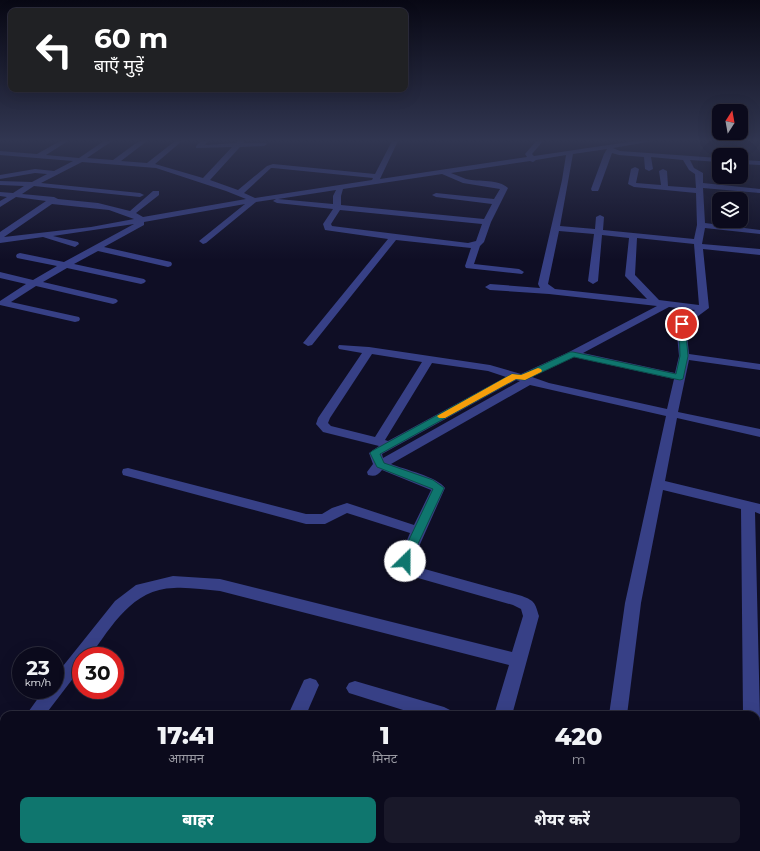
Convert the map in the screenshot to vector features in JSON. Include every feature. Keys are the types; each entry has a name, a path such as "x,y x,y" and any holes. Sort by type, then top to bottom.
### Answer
{"street":[{"path":"0,205 39,181"},
{"path":"205,181 257,200 487,222"},
{"path":"239,193 253,181"},
{"path":"0,240 91,229 257,200 340,188 369,181"},
{"path":"465,181 501,186 504,188 487,222 480,242 476,245 469,266 519,272"},
{"path":"550,291 545,288 543,284 566,181"},
{"path":"595,189 598,181"},
{"path":"633,181 632,184 665,188 760,191"},
{"path":"664,181 665,188"},
{"path":"700,181 701,225 698,244 704,308"},
{"path":"0,183 32,184 140,195"},
{"path":"340,188 337,196 337,208 327,224 328,228 468,246 476,245"},
{"path":"132,213 156,193"},
{"path":"0,194 54,199 0,236"},
{"path":"436,195 497,202"},
{"path":"204,241 257,200"},
{"path":"50,201 112,208 132,213 145,219"},
{"path":"593,280 600,217"},
{"path":"75,319 2,303 145,219"},
{"path":"701,225 760,232"},
{"path":"556,228 760,252"},
{"path":"38,235 75,244"},
{"path":"633,236 630,276 656,303"},
{"path":"308,343 394,237"},
{"path":"0,247 15,238"},
{"path":"97,248 168,264"},
{"path":"20,256 141,281"},
{"path":"0,276 113,301"},
{"path":"490,287 550,291 704,308"},
{"path":"377,468 375,453 522,378 573,354 668,304"},
{"path":"619,711 633,603 684,356 682,324 704,308"},
{"path":"343,347 490,368 546,386 760,433"},
{"path":"369,350 324,418 322,424 328,429 390,445"},
{"path":"573,354 680,377"},
{"path":"684,356 760,368"},
{"path":"378,442 429,359"},
{"path":"377,468 522,378"},
{"path":"377,468 429,483 438,488 405,561 416,572 517,600 528,605 531,616 504,711"},
{"path":"128,472 306,518 325,519 347,508 418,531"},
{"path":"658,484 754,508 755,589 752,711"},
{"path":"64,676 120,605 141,589 173,582 220,585 519,661"},
{"path":"299,711 310,685"},
{"path":"355,688 431,711"},
{"path":"37,711 46,699"}],"slow traffic":[{"path":"442,416 515,376 522,378 538,371"}],"route":[{"path":"405,561 438,488 380,464 375,453 515,376 522,378 573,354 680,377 684,356 682,324"}]}
